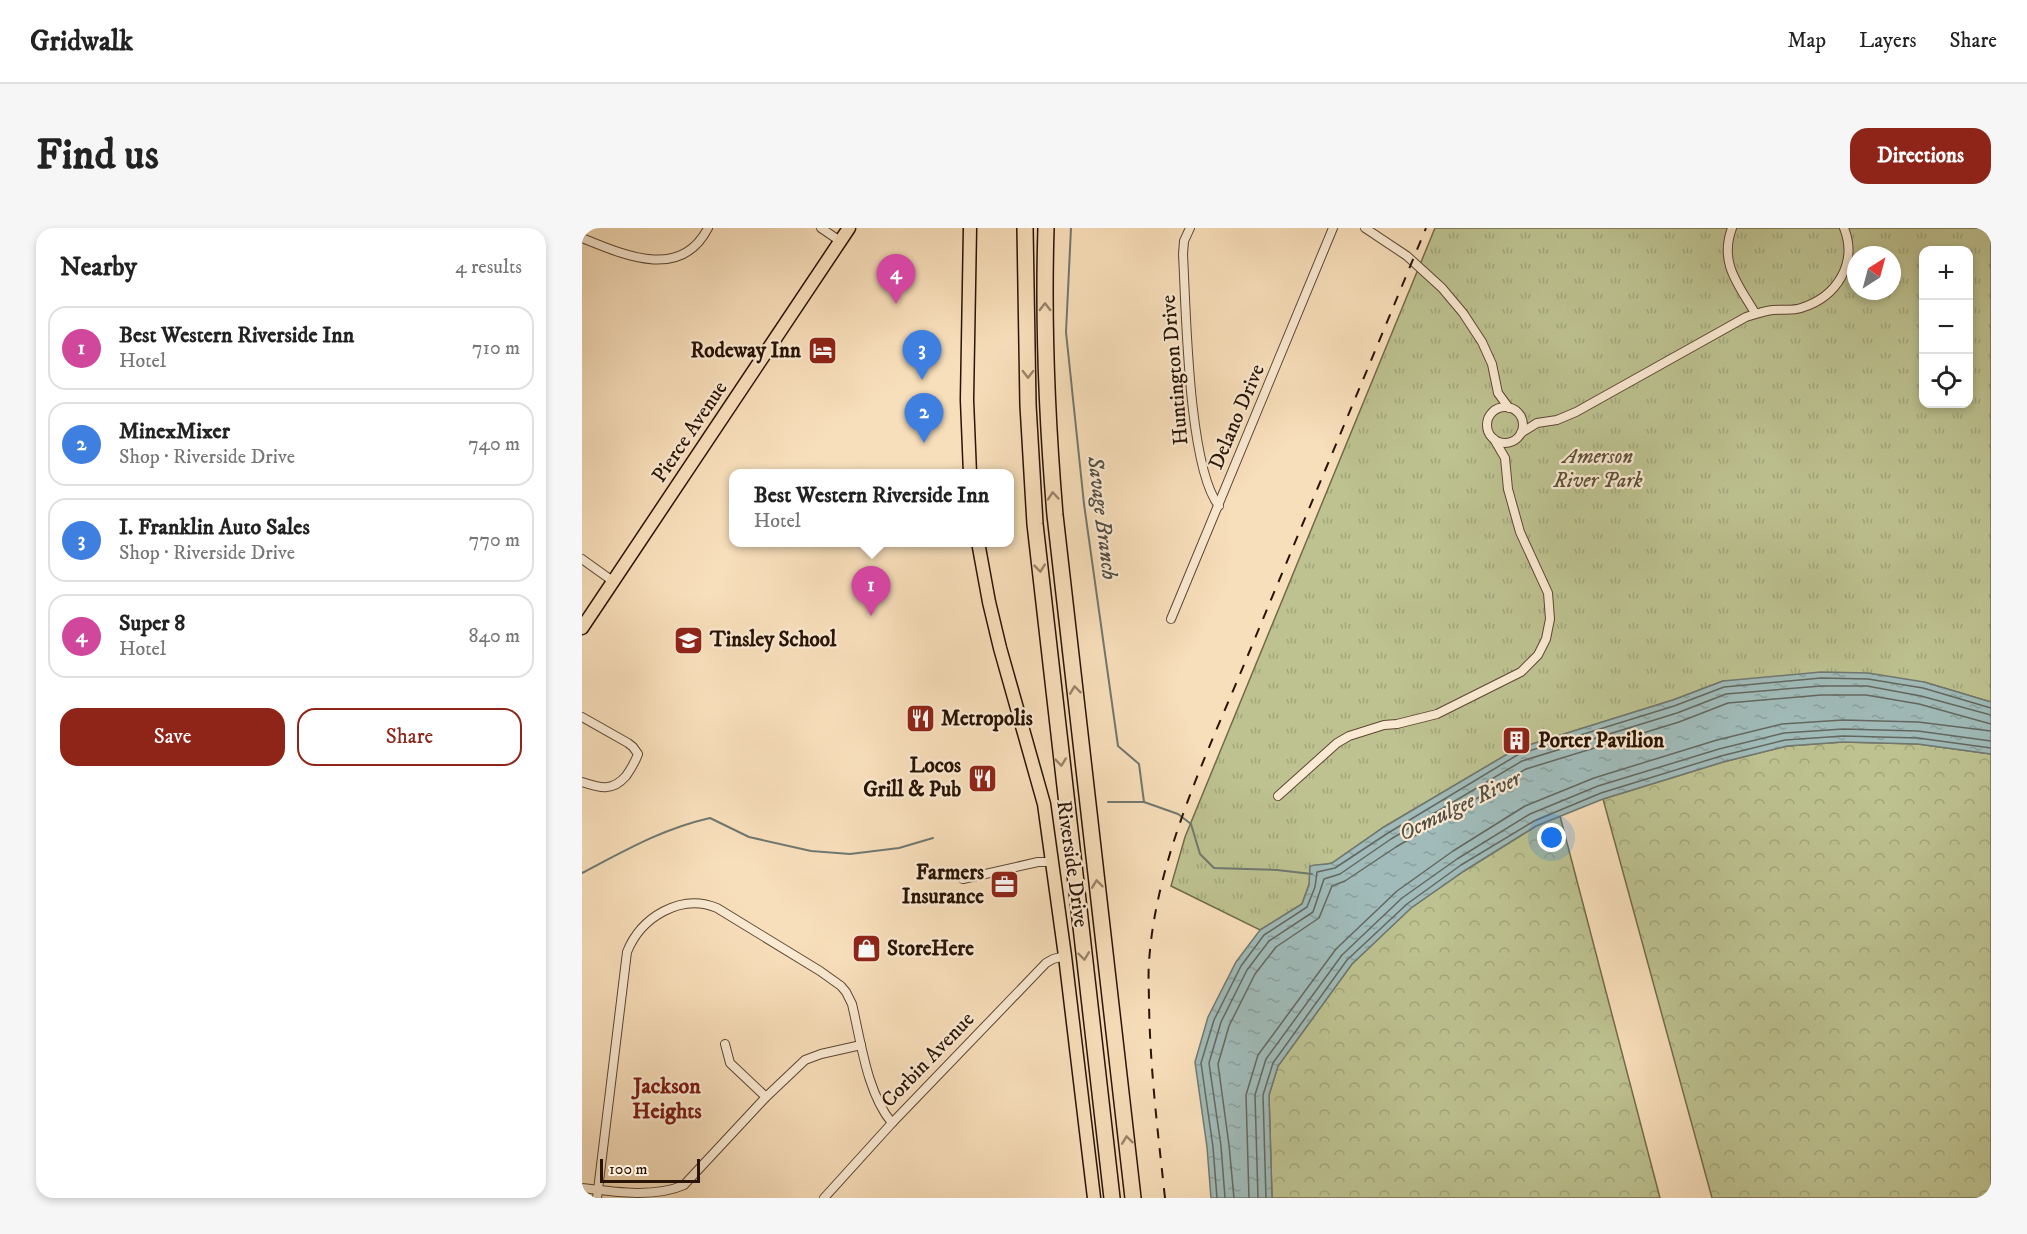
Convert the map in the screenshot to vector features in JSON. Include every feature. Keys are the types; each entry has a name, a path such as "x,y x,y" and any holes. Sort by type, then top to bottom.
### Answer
{"highway":[{"path":"1025,228 1028,405 1035,524 1112,1198"},
{"path":"1046,228 1045,354 1049,450 1133,1198"}],"main road":[{"name":"Pierce Avenue","path":"582,628 849,228"},
{"path":"970,228 967,400 970,469"},
{"name":"Riverside Drive","path":"979,547 1000,648 1042,793 1053,862 1094,1198"}],"street":[{"path":"582,238 635,257 658,261 669,260 687,253 697,244 708,228"},
{"path":"821,228 840,241"},
{"name":"Huntington Drive","path":"1190,228 1184,241 1183,254 1191,385 1203,468 1212,497 1219,506"},
{"name":"Delano Drive","path":"1171,619 1333,228"},
{"path":"1365,228 1407,255 1442,288 1473,327 1492,364 1498,393 1509,408 1537,423"},
{"path":"1732,228 1726,249 1728,260 1755,314"},
{"path":"1505,458 1514,440 1537,423 1557,420 1576,412 1746,317 1774,310 1800,308 1828,293 1837,284 1848,260 1850,244 1844,228"},
{"path":"1278,796 1337,743 1349,736 1384,725 1437,714 1521,672 1538,655 1546,639 1550,619 1548,593 1520,532 1508,489 1505,458 1487,427 1498,393"},
{"path":"1491,414 1503,407 1509,408"},
{"path":"1519,415 1522,421 1521,433"},
{"path":"1494,439 1500,442 1514,440"},
{"path":"582,559 614,582"},
{"path":"582,717 628,743 638,754 629,772 620,783 605,788 582,782"},
{"path":"963,879 1038,862 1053,862"},
{"path":"598,1194 625,962 632,940 646,923 660,912 687,903 707,904 717,908 820,971 846,992 852,1004 874,1089 881,1107 892,1123"},
{"name":"Corbin Avenue","path":"824,1198 892,1123 1046,963 1065,956"},
{"path":"725,1044 730,1063 766,1097"},
{"path":"582,1188 598,1194 640,1196 675,1191 684,1185 766,1097 805,1060 820,1054 861,1045"}],"green space":[{"name":"Amerson River Park","path":"1435,228 1991,228 1991,702 1924,682 1723,681 1673,700 1516,749 1384,827 1332,863 1323,866 1316,865 1302,904 1260,930 1171,886 1185,837"},
{"path":"1843,742 1918,744 1991,754 1991,1198 1712,1198 1603,799 1723,762 1787,746"},
{"path":"1560,816 1660,1198 1272,1198 1269,1095 1278,1066 1352,964 1411,908 1464,871 1536,826"}],"water":[{"name":"Ocmulgee River","path":"1821,672 1868,673 1924,682 1991,702 1991,754 1918,744 1843,742 1787,746 1723,762 1603,799 1536,826 1464,871 1411,908 1352,964 1278,1066 1269,1095 1272,1198 1211,1198 1207,1147 1195,1062 1208,1017 1236,962 1260,930 1302,904 1309,885 1310,866 1332,863 1384,827 1516,749 1673,700 1723,681"}],"waterway":[{"name":"Savage Branch","path":"1071,228 1066,332 1084,504 1118,746 1139,764 1144,802"},
{"path":"1108,802 1144,802 1178,814 1191,824 1200,854 1214,868 1277,870 1312,874"},
{"path":"582,873 660,834 710,818 749,837 811,851 850,854 899,848 933,838"}],"railway":[{"path":"1165,1198 1153,1077 1149,978 1154,923 1162,883 1186,805 1201,767 1426,228"}],"place":[{"name":"Super 8","path":"896,304"},
{"name":"Rodeway Inn","path":"822,351"},
{"name":"I. Franklin Auto Sales","path":"922,380"},
{"name":"MinexMixer","path":"924,443"},
{"name":"Best Western Riverside Inn","path":"871,616"},
{"name":"Tinsley School","path":"689,640"},
{"name":"Metropolis","path":"920,719"},
{"name":"Porter Pavilion","path":"1517,741"},
{"name":"Locos Grill & Pub","path":"982,778"},
{"name":"Farmers Insurance","path":"1005,885"},
{"name":"StoreHere","path":"866,949"}],"district":[{"name":"Jackson Heights","path":"667,1098"}]}
